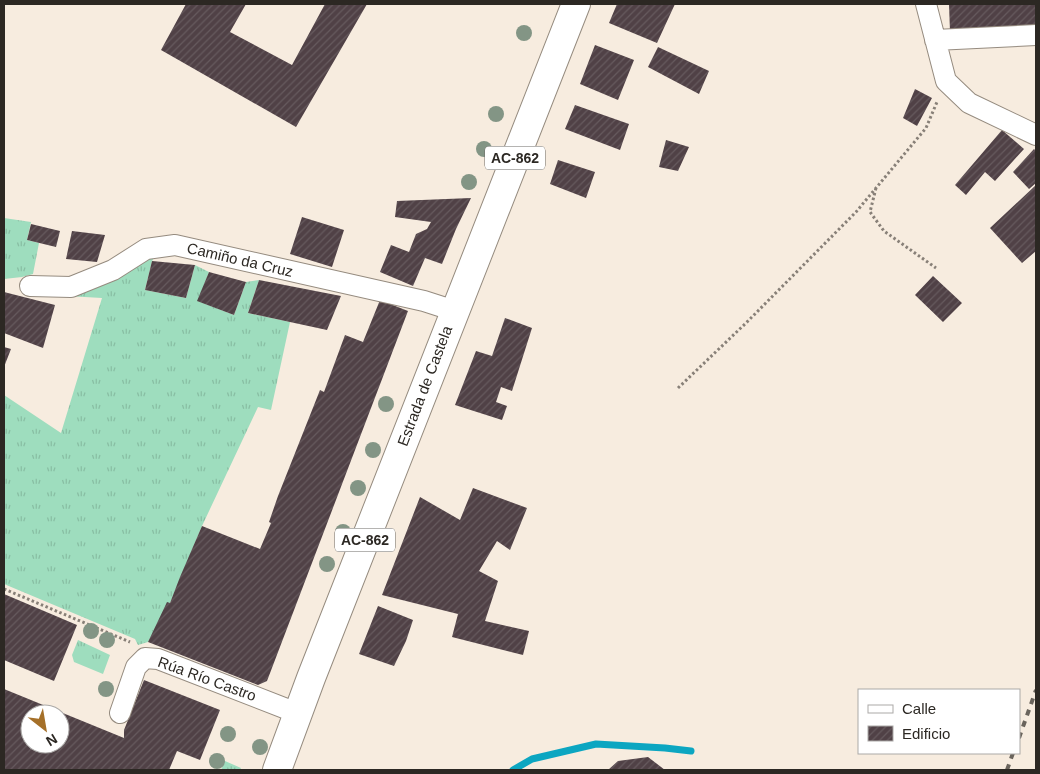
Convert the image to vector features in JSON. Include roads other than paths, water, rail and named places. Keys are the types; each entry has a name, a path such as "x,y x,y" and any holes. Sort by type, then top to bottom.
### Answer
{"main road":[{"name":"Estrada de Castela","path":"277,770 576,4"}],"street":[{"path":"926,4 946,81 969,103 1036,135"},
{"path":"935,40 1036,35"},
{"name":"Camiño da Cruz","path":"30,286 71,287 113,270 146,249 175,245 424,301 455,311"},
{"name":"Rúa Río Castro","path":"120,713 136,667 145,658 158,659 298,713"}],"waterway":[{"path":"513,770 532,759 596,744 691,751"}],"railway":[{"path":"1020,735 1036,690"},
{"path":"1007,770 1013,754"}]}
